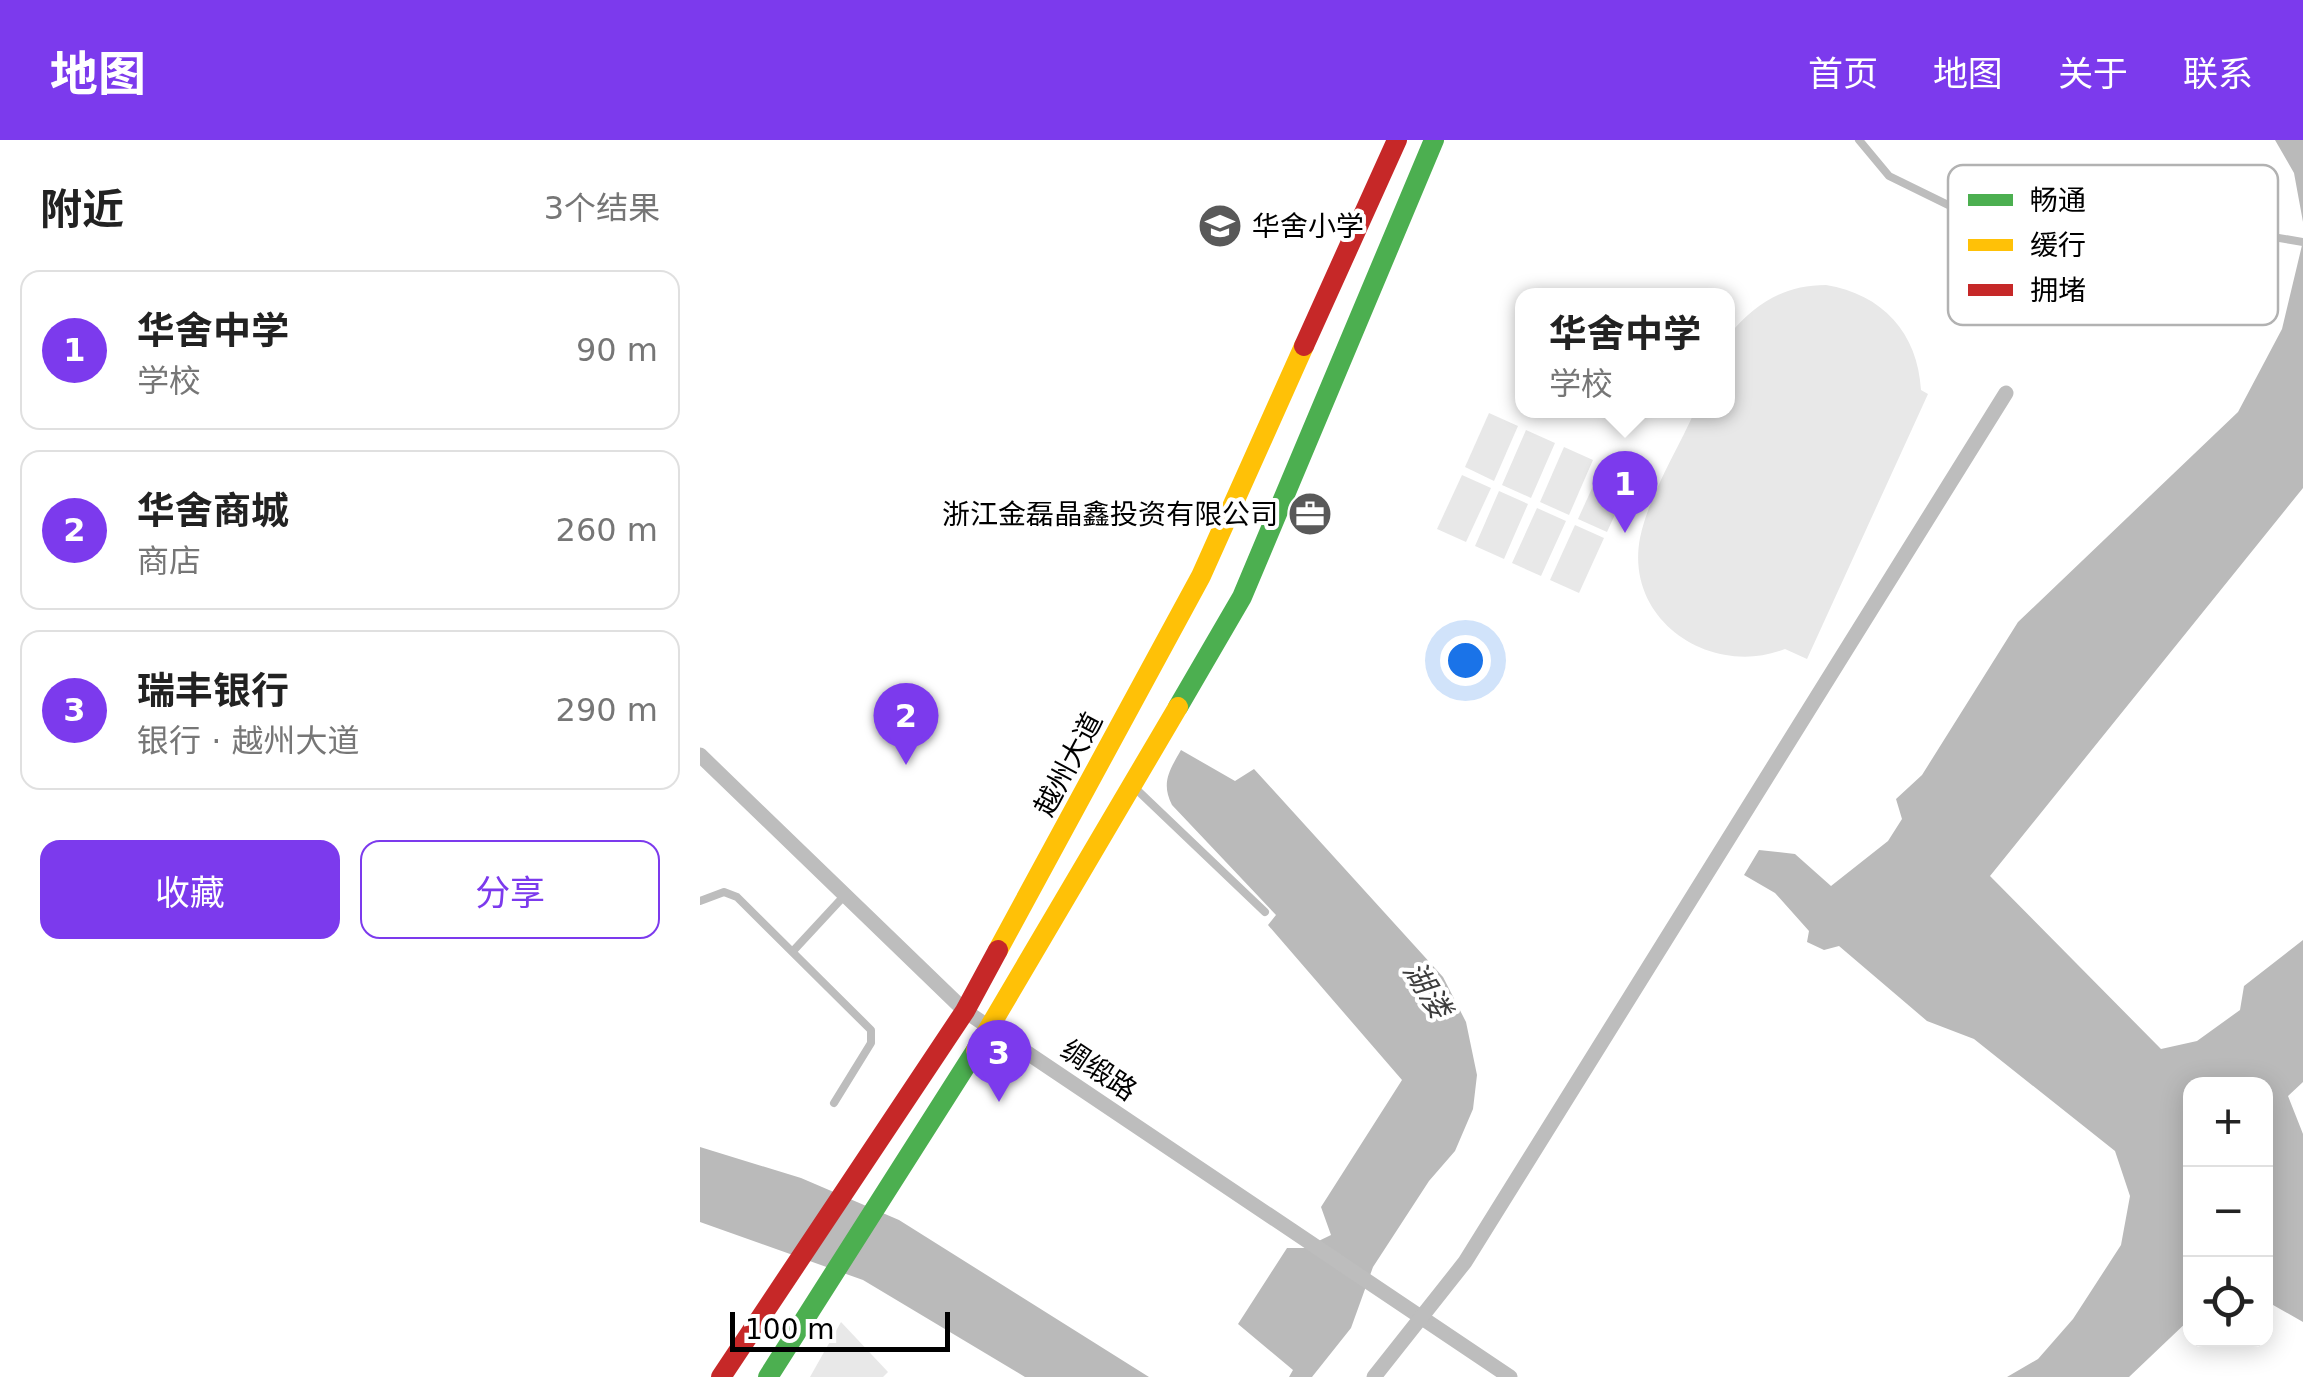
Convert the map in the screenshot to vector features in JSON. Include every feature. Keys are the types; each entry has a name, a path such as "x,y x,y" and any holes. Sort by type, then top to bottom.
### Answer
{"main road":[{"name":"越州大道","path":"722,1377 965,1011 1201,576 1397,140"},
{"path":"768,1377 991,1026 1242,597 1434,140"}],"street":[{"path":"1374,1377 1465,1262 2006,393"},
{"name":"绸缎路","path":"700,755 965,1011 1423,1318 1491,1372 1510,1377"}],"lane":[{"path":"1859,140 1889,176 1948,205"},
{"path":"1132,785 1266,912"},
{"path":"700,901 724,892 737,898 871,1030 871,1042 834,1103"},
{"path":"794,950 845,895"}],"shaded area":[{"path":"1811,286 1846,290 1880,307 1904,334 1913,351 1921,390 1928,394 1807,659 1785,649 1757,656 1730,656 1703,649 1660,618 1646,595 1639,568 1640,538 1657,489 1692,418 1735,418 1735,329 1771,298"},
{"path":"1489,413 1518,426 1494,481 1465,467"},
{"path":"1526,430 1555,443 1531,498 1502,485"},
{"path":"1564,447 1593,460 1569,515 1540,502"},
{"path":"1603,464 1632,477 1607,532 1578,519"},
{"path":"1462,475 1491,488 1466,542 1437,529"},
{"path":"1499,491 1528,504 1504,559 1475,546"},
{"path":"1537,508 1566,521 1541,576 1512,563"},
{"path":"1575,525 1604,538 1579,593 1550,580"},
{"path":"841,1322 888,1372 883,1377 810,1377"}],"water":[{"path":"2275,140 2303,140 2303,222 2294,173"},
{"path":"2303,241 2303,488 1990,876 2161,1049 2197,1041 2240,1010 2244,986 2303,940 2303,1082 2288,1096 2303,1134 2303,1322 2273,1305 2273,1077 2183,1077 2183,1326 2129,1377 2007,1377 2038,1359 2073,1319 2121,1245 2130,1196 2115,1151 1974,1039 1927,1021 1839,946 1824,950 1807,942 1809,931 1775,893 1744,875 1759,850 1795,854 1831,886 1888,841 1902,819 1896,799 1922,775 2018,622 2238,412 2282,329"},
{"name":"湖溇","path":"1181,750 1235,781 1254,769 1443,977 1466,1022 1477,1075 1473,1109 1455,1151 1429,1181 1373,1267 1351,1328 1312,1377 1289,1377 1293,1370 1238,1324 1287,1248 1304,1248 1331,1235 1321,1207 1402,1080 1268,925 1276,915 1172,805 1168,777"},
{"path":"700,1147 801,1178 899,1220 1149,1377 1025,1377 863,1280 700,1222"}],"traffic: fast":[{"path":"1178,707 1242,597 1434,140"},
{"path":"768,1377 976,1050"}],"traffic: slow":[{"path":"998,950 1201,576 1304,346"},
{"path":"976,1050 1178,707"}],"traffic: jam":[{"path":"1304,346 1397,140"},
{"path":"721,1377 965,1011 998,950"}],"place":[{"name":"华舍小学","path":"1220,226"},
{"name":"浙江金磊晶鑫投资有限公司","path":"1310,514"},
{"name":"华舍中学","path":"1625,533"},
{"name":"华舍商城","path":"906,765"},
{"name":"瑞丰银行","path":"999,1102"}]}
